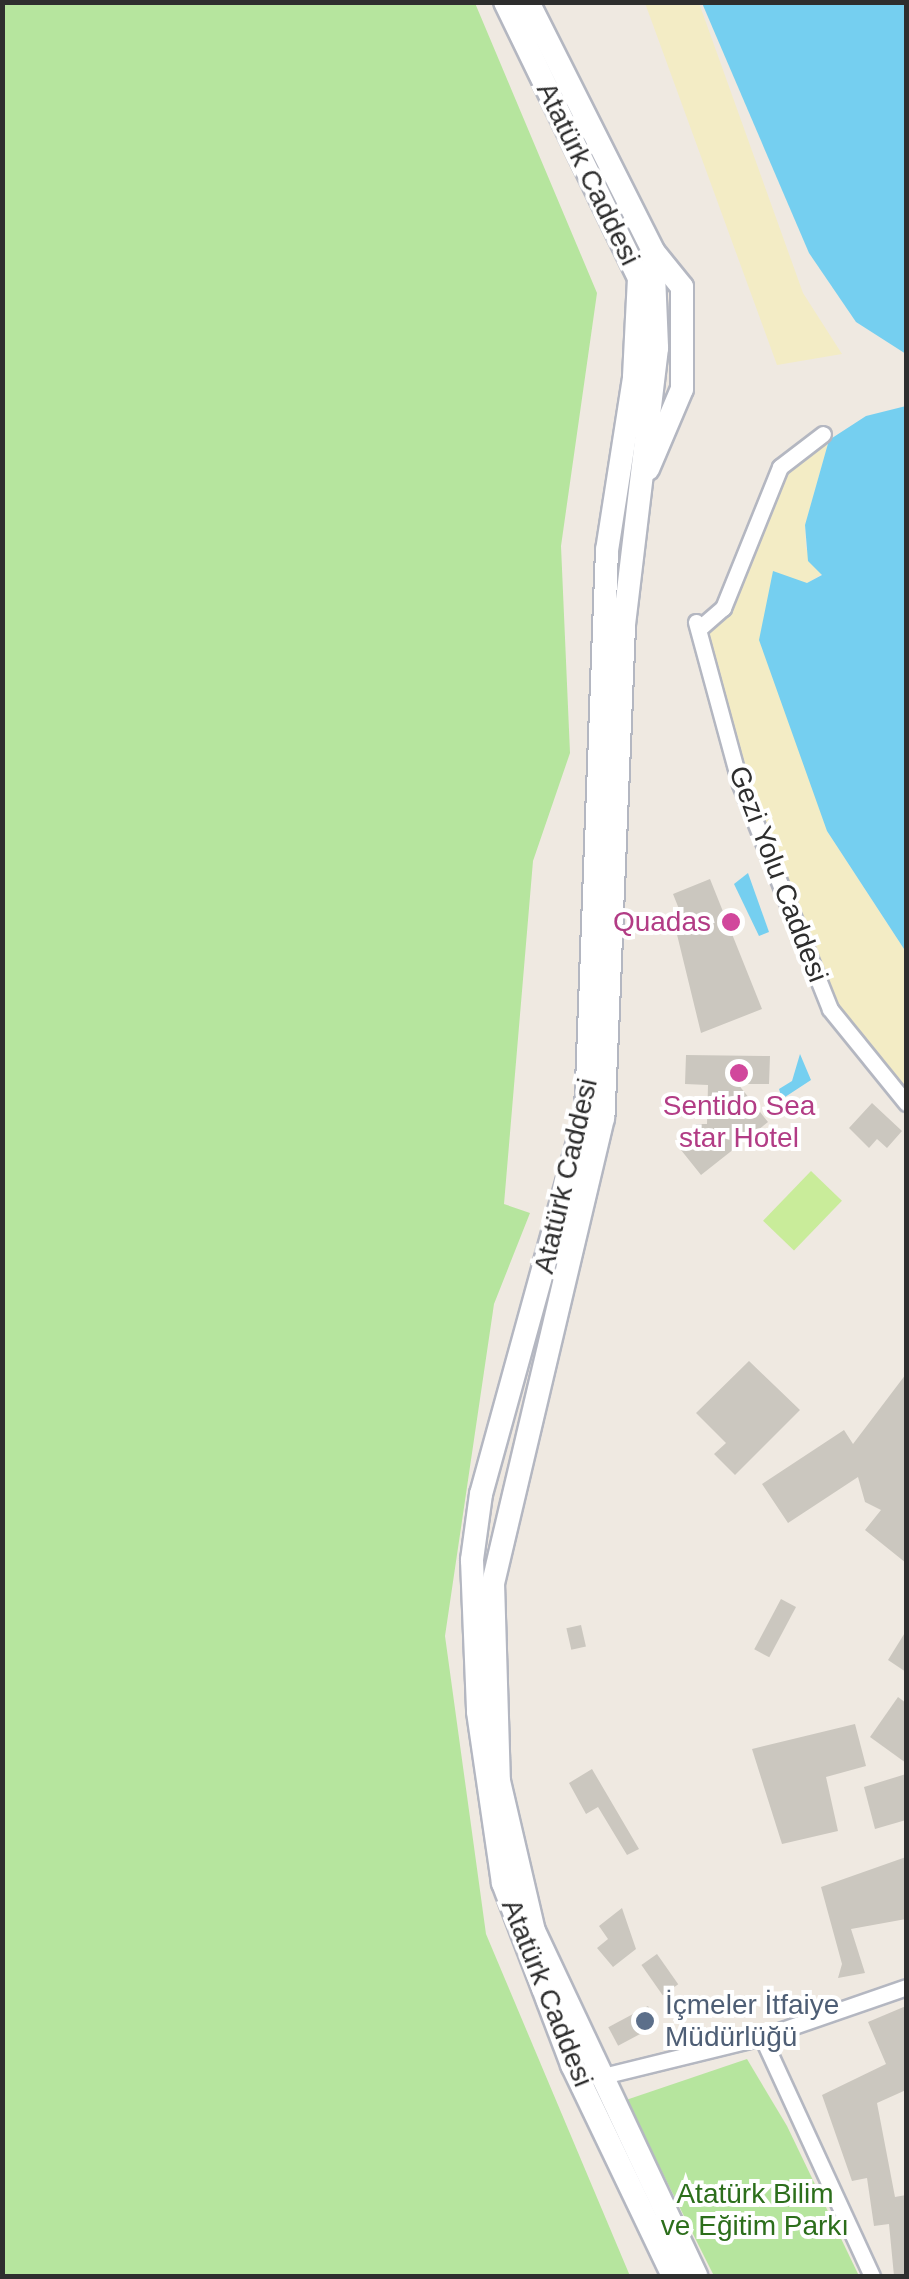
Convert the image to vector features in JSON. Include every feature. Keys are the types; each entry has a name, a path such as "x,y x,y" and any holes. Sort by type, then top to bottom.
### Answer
{"street":[{"name":"Atatürk Caddesi","path":"505,2 638,278 634,378 607,550 586,1113 481,1494 472,1560 478,1712 503,1882 572,2065 673,2276"},
{"name":"Atatürk Caddesi","path":"528,2 653,251 682,287 682,389 635,500 602,1118 493,1583 499,1780 534,1931 598,2077 696,2276"},
{"name":"Gezi Yolu Caddesi","path":"823,434 780,467 723,608 699,624 740,784 830,1009 906,1103"},
{"path":"598,2077 762,2038 906,1988"},
{"path":"762,2038 872,2276"}],"green space":[{"path":"3,2 475,3 597,293 561,546 570,753 533,861 504,1204 530,1213 494,1304 445,1636 486,1934 630,2276 3,2276"},
{"path":"811,1171 842,1201 794,1251 763,1221"},
{"name":"Atatürk Bilim ve Eğitim Parkı","path":"747,2059 787,2126 859,2276 714,2276 626,2100"}],"sand":[{"path":"645,3 699,3 803,293 842,354 777,365"},
{"path":"823,434 829,440 805,526 806,548 822,574 807,583 827,831 906,952 906,1103 843,1031 740,784 702,626 723,608 780,467"}],"water":[{"path":"702,3 906,3 906,354 856,322 809,253"},
{"path":"906,406 906,952 827,831 759,640 773,571 807,583 822,575 808,561 805,525 829,440 866,416"},
{"path":"748,873 769,932 759,936 734,884"},
{"path":"800,1054 811,1080 782,1099 779,1089 792,1081"}],"building":[{"path":"710,879 762,1009 701,1033 672,914 679,909 673,894"},
{"path":"686,1055 770,1056 769,1084 738,1084 768,1122 701,1175 681,1150 696,1124 707,1124 708,1085 685,1084"},
{"path":"872,1103 902,1131 887,1148 877,1139 869,1148 849,1128"},
{"path":"749,1361 800,1410 735,1475 714,1454 726,1443 696,1413"},
{"path":"906,1374 906,1563 865,1530 881,1510 865,1502 858,1477 788,1523 762,1484 844,1430 853,1444"},
{"path":"781,1599 796,1607 769,1657 754,1649"},
{"path":"581,1625 586,1646 571,1650 566,1628"},
{"path":"906,1631 906,1672 888,1660"},
{"path":"898,1697 906,1703 906,1763 870,1737"},
{"path":"855,1724 866,1766 826,1777 838,1831 782,1844 752,1749"},
{"path":"592,1769 639,1849 627,1855 598,1807 586,1814 569,1783"},
{"path":"906,1774 906,1820 875,1829 864,1787"},
{"path":"906,1857 906,1919 851,1929 865,1973 838,1978 842,1964 821,1887"},
{"path":"622,1908 636,1949 613,1967 597,1948 608,1939 599,1926"},
{"path":"657,1954 678,1984 663,1995 641,1965"},
{"path":"648,2006 658,2025 618,2046 608,2027"},
{"path":"906,2006 906,2090 877,2103 895,2197 906,2195 906,2276 894,2276 889,2224 874,2226 867,2178 852,2181 822,2095 886,2064 868,2022"}],"place":[{"name":"Quadas","path":"731,922"},
{"name":"Sentido Sea star Hotel","path":"739,1073"},
{"name":"İçmeler İtfaiye Müdürlüğü","path":"645,2021"}]}
